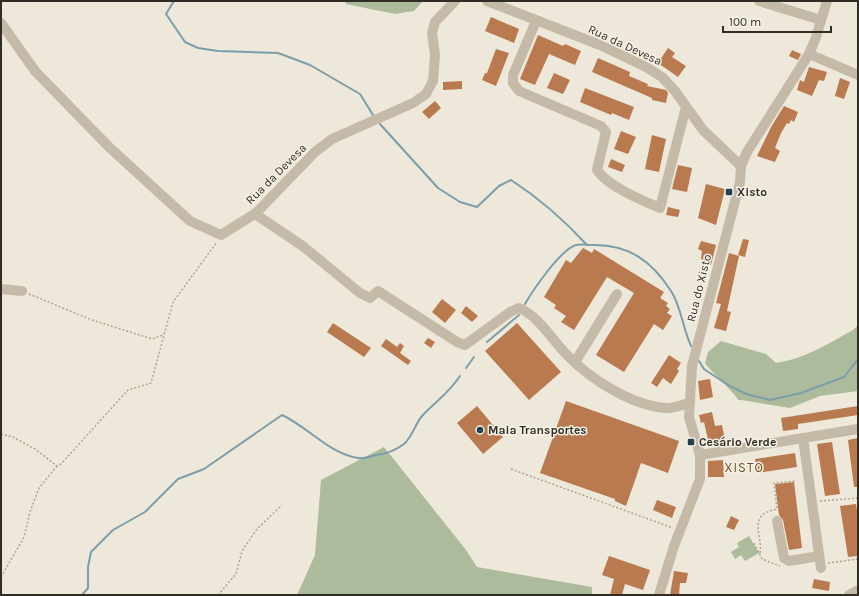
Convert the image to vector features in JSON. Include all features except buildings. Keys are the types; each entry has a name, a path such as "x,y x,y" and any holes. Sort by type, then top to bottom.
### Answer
{"street":[{"name":"Rua da Devesa","path":"221,236 255,214 315,152 332,139 413,103 426,94 433,81 435,55 432,33 435,22 455,1"},
{"name":"Rua da Devesa","path":"487,1 600,46 646,67 662,77 675,91 703,130 741,166"},
{"path":"759,1 780,4 822,20"},
{"name":"Rua do Xisto","path":"659,595 680,530 698,485 701,470 700,455 689,417 692,366 740,182 741,166 747,152 809,54 822,20 827,1"},
{"path":"536,21 513,75 513,83 519,91 601,126 606,132 597,170 601,176 636,198 660,208 686,107"},
{"path":"1,23 35,71 109,147 190,221 221,236"},
{"path":"809,54 858,75"},
{"path":"255,214 304,248 360,293 370,298 378,291 457,342 465,345 510,312 519,308 530,313 585,372 636,402 666,408 689,403"},
{"path":"1,289 22,291"},
{"path":"575,362 617,294"},
{"path":"700,455 858,429"},
{"path":"777,521 784,558 790,562 820,563 803,438"},
{"path":"849,595 858,590"}],"path":[{"path":"1,577 24,537 30,512 39,488 57,466 61,464 128,390 151,383 159,359 173,302 221,236"},
{"path":"22,291 92,320 152,339 164,334"},
{"path":"1,434 13,437 35,448 57,466"},
{"path":"511,469 680,530"},
{"path":"760,553 762,546 757,528 762,516 766,512 776,509 774,483 796,481"},
{"path":"812,502 858,498"},
{"path":"218,595 236,574 242,551 257,529 282,505"},
{"path":"754,543 765,560 780,566"},
{"path":"820,563 858,559"}],"green space":[{"path":"345,1 423,1 414,11 395,14 346,4"},
{"path":"858,325 858,391 820,396 790,408 738,400 737,397 705,363 708,352 721,341 766,354 776,363 786,361 825,346 853,330"},
{"path":"384,447 466,550 477,567 592,587 592,595 297,595 315,555 321,480"},
{"path":"749,536 759,553 745,561 741,555 735,559 731,552 739,547 737,543"}],"waterway":[{"path":"174,1 166,14 185,42 198,48 218,51 278,53 310,65 360,94 373,115"},
{"path":"380,124 438,188 460,202 477,207 499,186 511,180 551,210 587,245"},
{"path":"525,304 534,289 555,262 570,248 576,245 605,245 617,248 638,256 664,280 677,304 691,346"},
{"path":"487,342 519,315"},
{"path":"466,368 474,357"},
{"path":"699,361 704,369 728,385 746,394 770,400 801,393 844,377 858,359"},
{"path":"82,595 88,588 88,567 91,552 113,530 145,512 178,479 204,469 282,415 292,420 337,451 347,455 363,458 383,454 404,444 410,437 422,416 446,393 460,376"}],"place":[{"name":"Xisto","path":"729,192"},
{"name":"Maia Transportes","path":"480,430"},
{"name":"Cesário Verde","path":"691,442"}],"district":[{"name":"XISTO","path":"744,467"}]}
